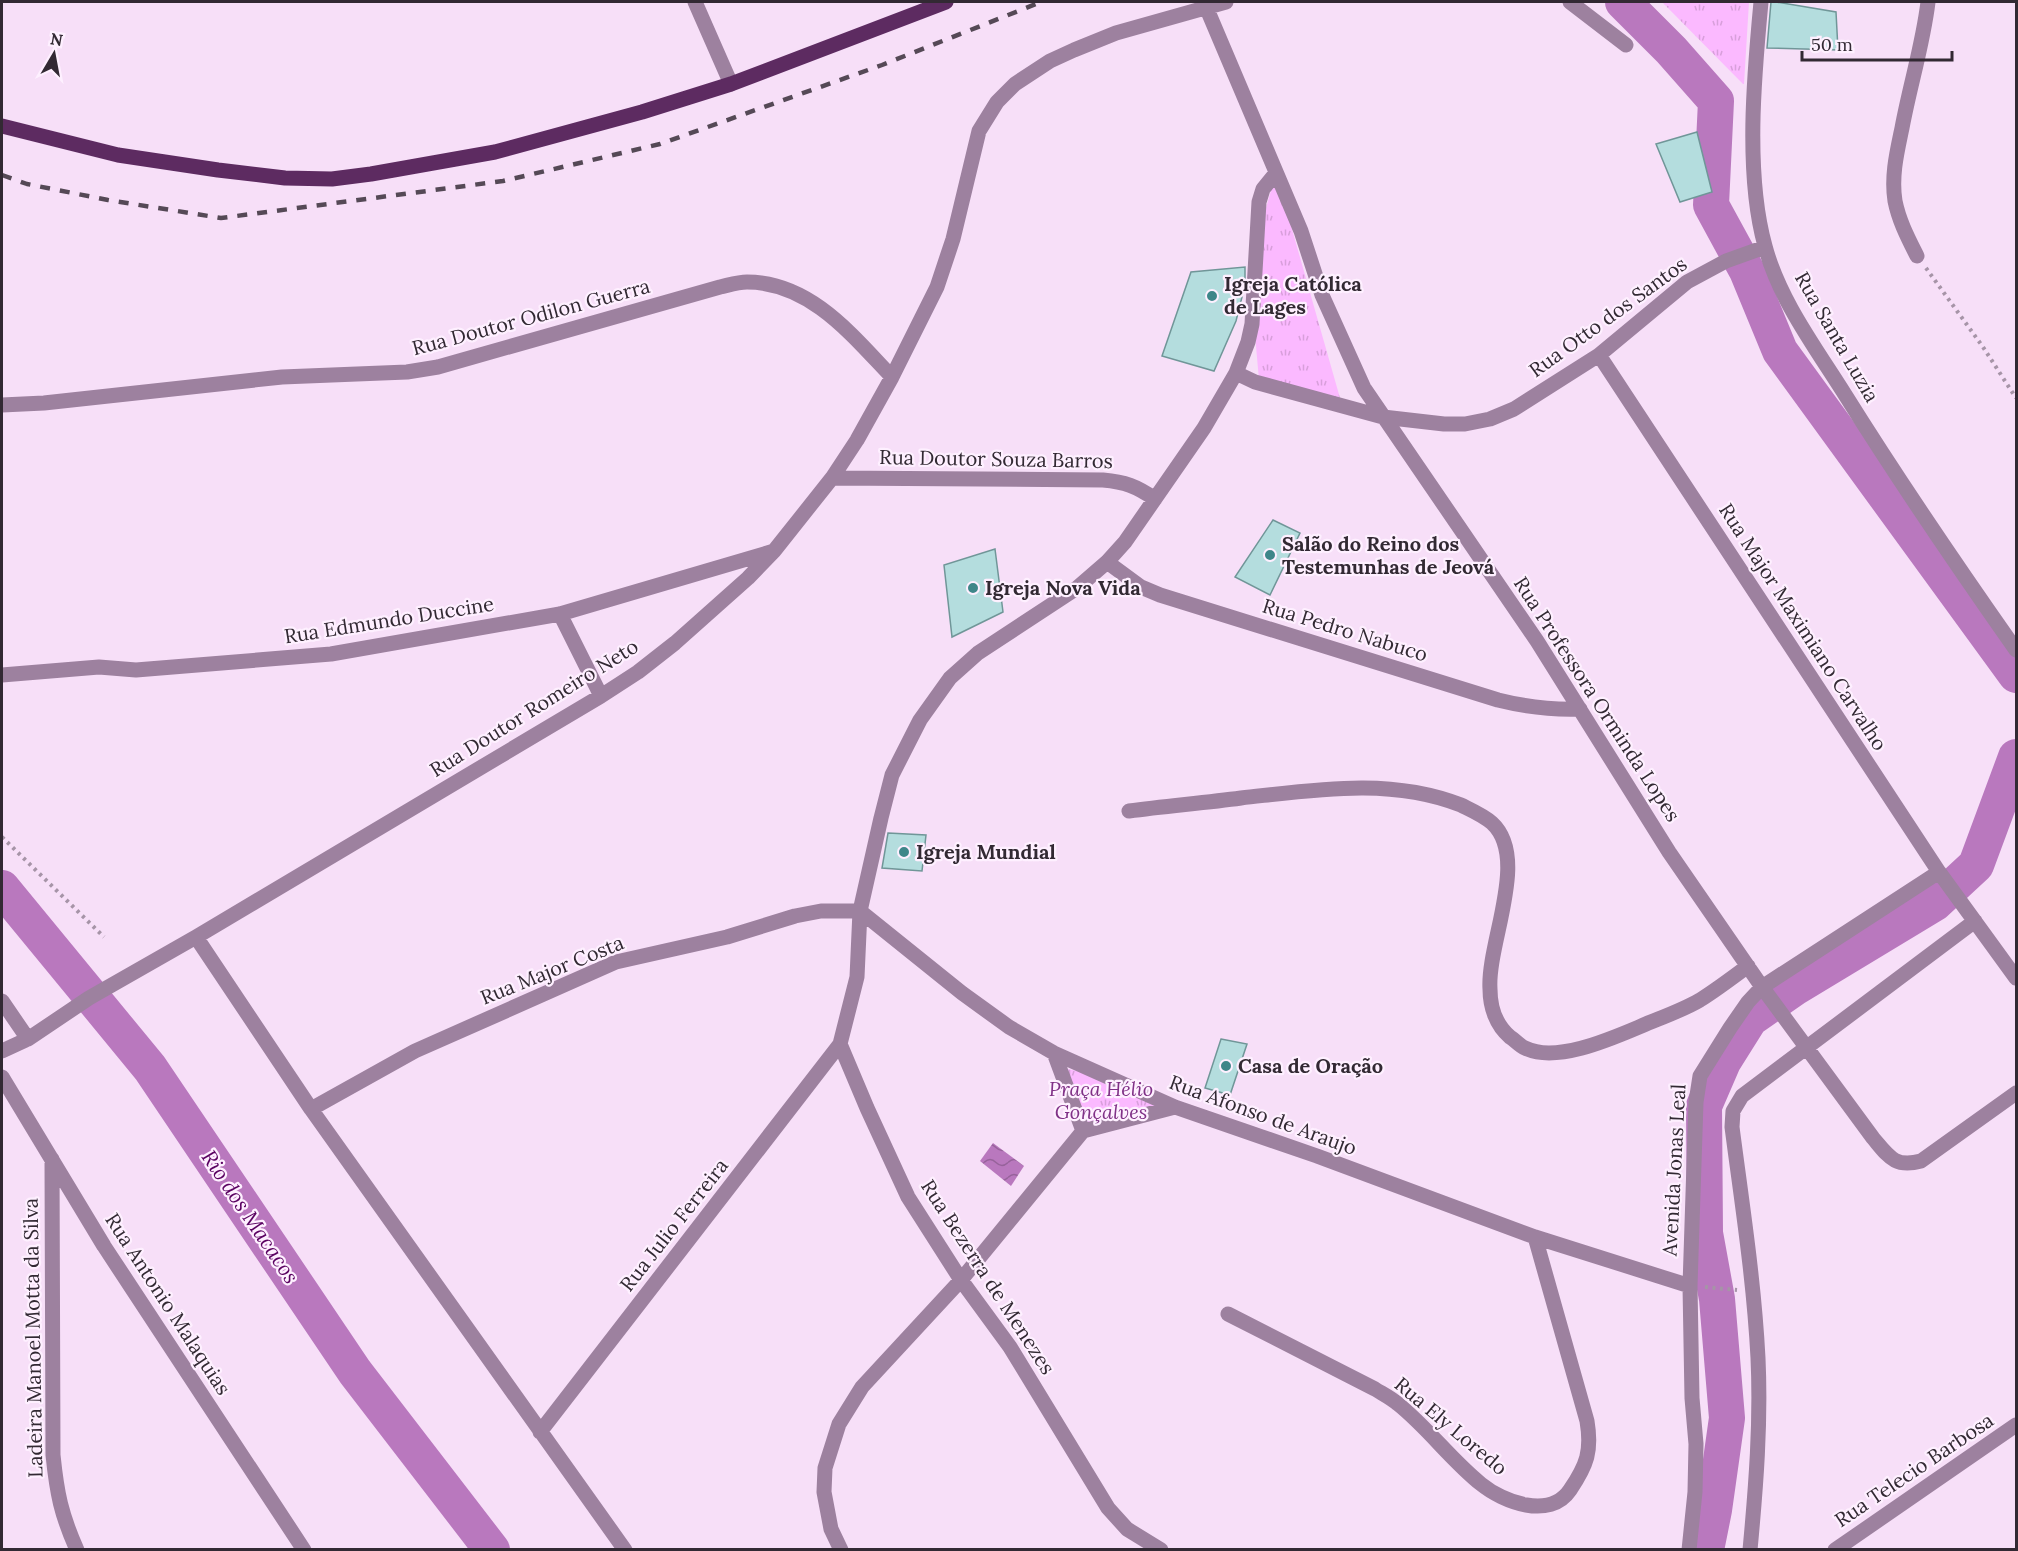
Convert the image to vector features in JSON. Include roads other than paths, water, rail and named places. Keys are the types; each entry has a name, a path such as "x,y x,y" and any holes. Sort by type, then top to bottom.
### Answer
{"main road":[{"path":"2,126 118,155 285,178 332,179 371,174 495,152 642,112 732,84 946,2"}],"street":[{"path":"695,2 732,84"},
{"name":"Rua Doutor Romeiro Neto","path":"2,1051 28,1039 89,998 196,937 601,696 638,672 675,643 748,578 774,551 832,478 857,440 938,287 953,239 979,130 997,102 1024,78 1050,61 1074,50 1116,33 1205,4 1226,2"},
{"path":"1570,2 1626,45"},
{"name":"Rua Santa Luzia","path":"1761,2 1754,103 1758,249 1810,339 1954,561 2016,650"},
{"path":"1917,256 1901,225 1895,200 1894,177 1928,2"},
{"name":"Rua Professora Orminda Lopes","path":"1205,4 1301,231 1322,295 1364,388 1537,641 1669,852 1766,992 1873,1138 1891,1159 1910,1164 1921,1161 2016,1093"},
{"path":"840,1044 857,977 860,911 892,775 920,720 951,678 978,653 1077,588 1107,562 1125,542 1204,428 1236,373 1248,342 1252,324 1258,202 1263,189 1276,173"},
{"name":"Rua Otto dos Santos","path":"1236,373 1256,382 1383,417 1444,424 1490,419 1515,409 1599,355 1687,282 1726,261 1758,249"},
{"name":"Rua Doutor Odilon Guerra","path":"2,405 44,403 282,377 407,372 438,367 720,287 746,282 769,284 795,292 818,304 861,343 892,377"},
{"name":"Rua Major Maximiano Carvalho","path":"1599,355 1939,872 2016,978"},
{"name":"Rua Doutor Souza Barros","path":"832,478 1103,480 1123,482 1155,499"},
{"name":"Rua Edmundo Duccine","path":"2,675 99,667 136,670 331,654 560,614 774,551"},
{"name":"Rua Pedro Nabuco","path":"1107,562 1141,587 1160,595 1498,700 1526,707 1553,710 1580,709"},
{"path":"560,614 601,696"},
{"path":"1129,811 1319,789 1374,788 1444,799 1472,810 1490,821 1504,839 1509,864 1489,988 1494,1016 1505,1033 1525,1048 1550,1053 1594,1046 1699,1001 1748,966"},
{"name":"Avenida Jonas Leal","path":"1689,1550 1696,1456 1696,1102 1700,1076 1748,1002 1766,992 1939,872"},
{"name":"Rua Major Costa","path":"310,1109 416,1051 616,962 727,938 795,916 821,911 860,911"},
{"name":"Rua Afonso de Araujo","path":"860,911 999,1021 1054,1053 1175,1107 1317,1156 1535,1237 1695,1286"},
{"path":"1750,1550 1759,1458 1758,1360 1754,1291 1732,1127 1733,1110 1742,1096 1975,921"},
{"path":"196,937 310,1109 625,1550"},
{"path":"2,1001 28,1039"},
{"name":"Rua Bezerra de Menezes","path":"840,1044 908,1197 961,1280 1010,1347 1107,1508 1127,1529 1161,1550"},
{"name":"Rua Julio Ferreira","path":"540,1432 840,1044"},
{"path":"1054,1053 1083,1131"},
{"name":"Rua Antonio Malaquias","path":"2,1077 104,1246 304,1550"},
{"path":"841,1550 831,1529 824,1492 825,1468 839,1424 862,1387 961,1280 1083,1131 1175,1107"},
{"name":"Ladeira Manoel Motta da Silva","path":"52,1159 53,1455 56,1490 63,1520 77,1550"},
{"name":"Rua Ely Loredo","path":"1228,1314 1375,1389 1397,1403 1482,1485 1513,1502 1533,1507 1549,1506 1568,1494 1584,1470 1590,1440 1587,1421 1535,1237"},
{"name":"Rua Telecio Barbosa","path":"1835,1550 2016,1425"}],"water":[{"path":"993,1143 1024,1166 1011,1186 980,1161"}],"waterway":[{"path":"1623,2 1671,50 1716,101 1711,205 1747,271 1780,351 2016,675"},
{"path":"1706,1550 1727,1418 1717,1299 1705,1233 1704,1106 1723,1062 1750,1019 1796,987 1935,903 1976,865 2016,757"},
{"name":"Rio dos Macacos","path":"2,888 150,1068 355,1372 492,1550"}],"railway":[{"path":"2,175 27,184 108,200 221,218 503,181 660,144 882,65 1041,2"}],"place":[{"name":"Igreja Católica de Lages","path":"1212,296"},
{"name":"Salão do Reino dos Testemunhas de Jeová","path":"1270,555"},
{"name":"Igreja Nova Vida","path":"973,588"},
{"name":"Igreja Mundial","path":"904,852"},
{"name":"Casa de Oração","path":"1226,1066"}],"park label":[{"name":"Praça Hélio Gonçalves","path":"1101,1100"}]}
